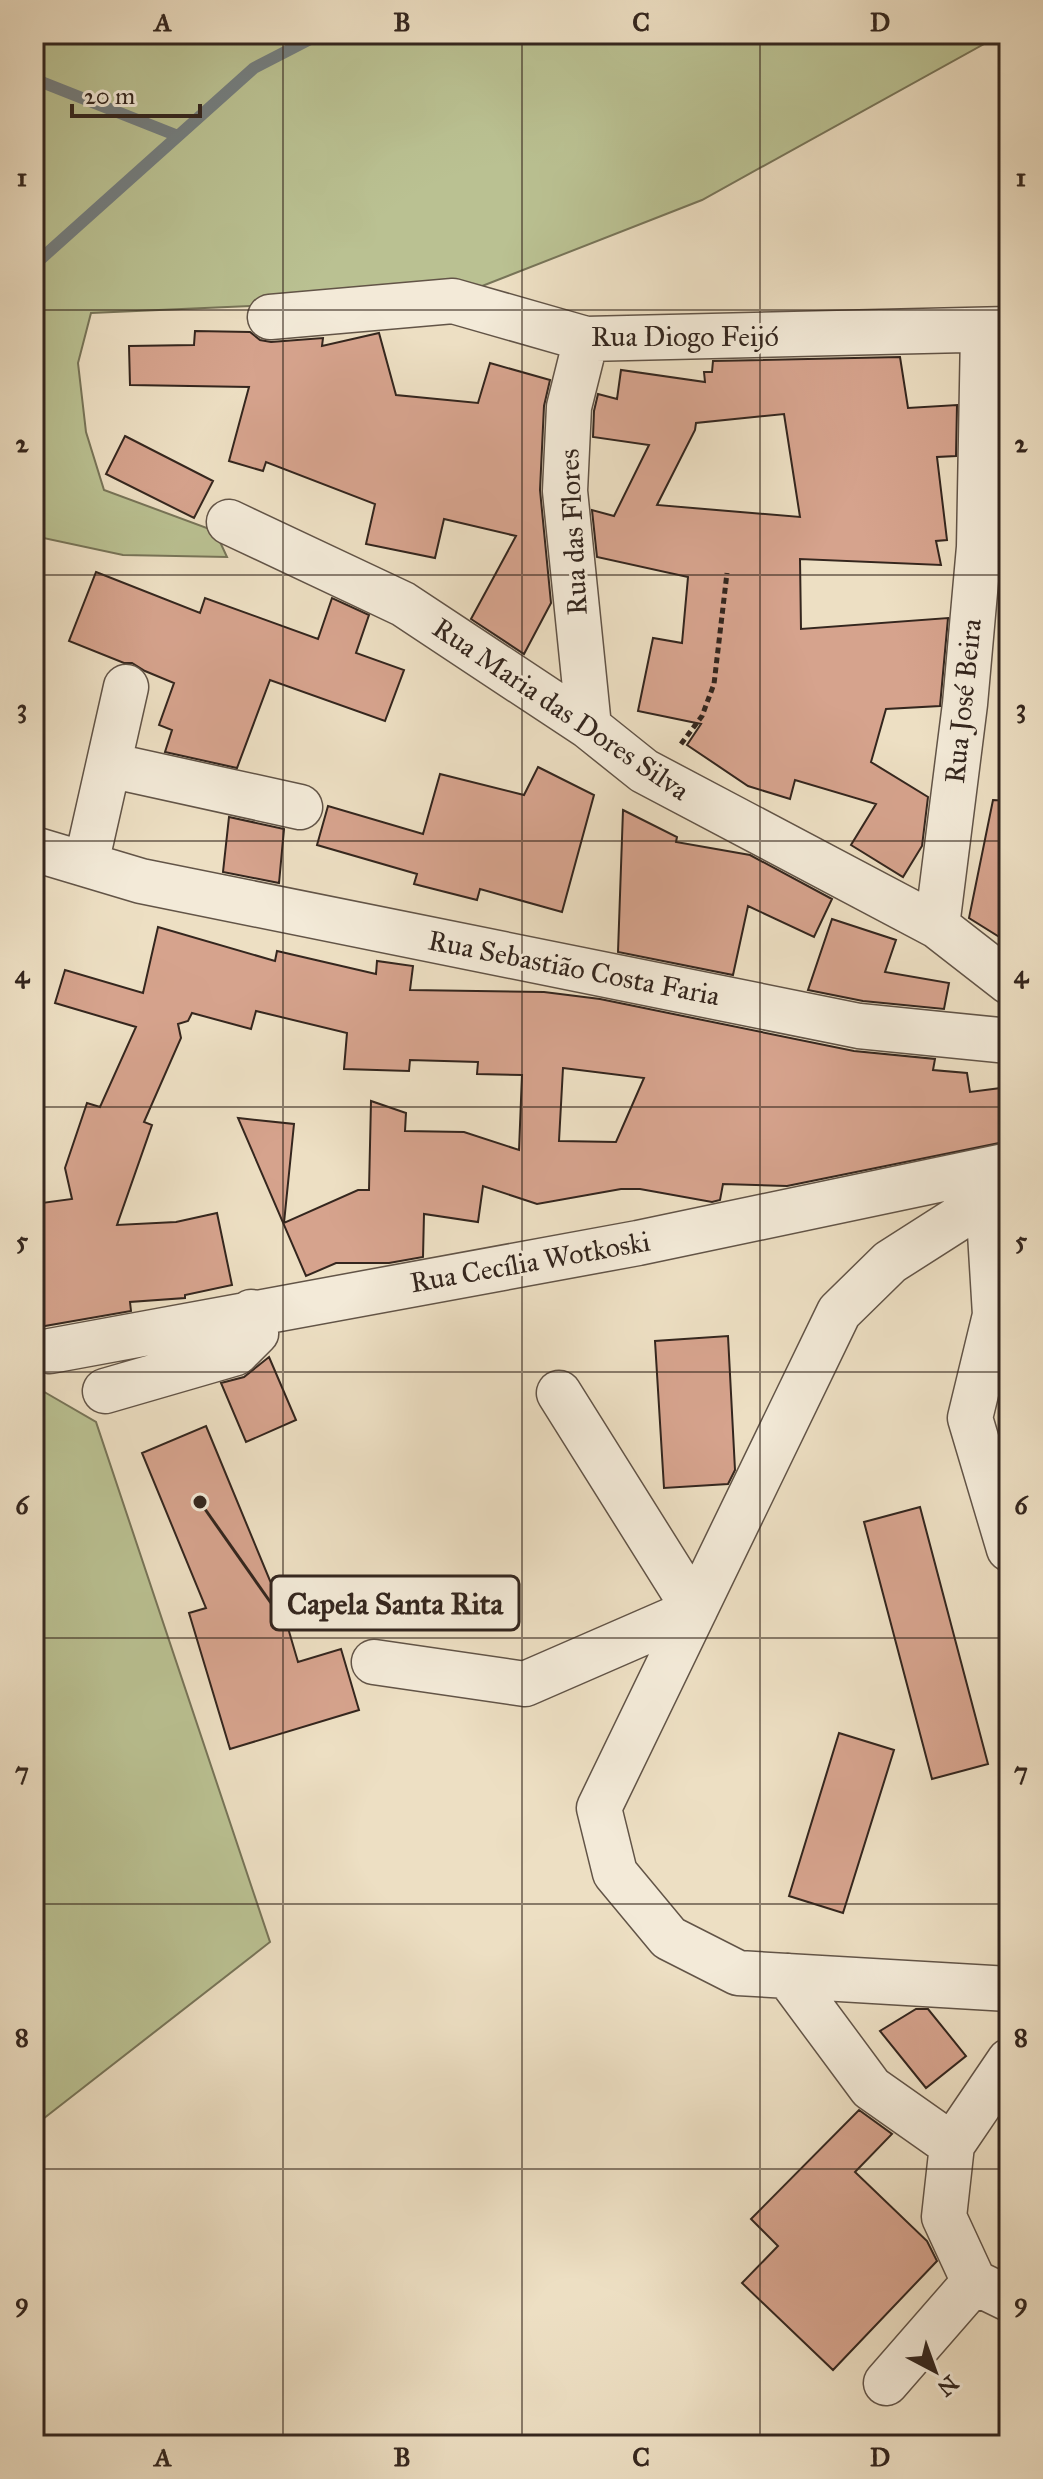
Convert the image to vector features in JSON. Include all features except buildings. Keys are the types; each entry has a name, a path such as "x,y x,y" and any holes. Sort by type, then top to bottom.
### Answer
{"street":[{"name":"Rua Diogo Feijó","path":"270,317 453,301 586,339 996,330"},
{"name":"Rua José Beira","path":"937,926 965,704 996,330"},
{"name":"Rua das Flores","path":"586,339 569,407 565,491 589,727"},
{"name":"Rua Maria das Dores Silva","path":"229,522 403,604 589,727 644,771 937,926 1009,982"},
{"path":"86,864 126,687"},
{"path":"109,765 300,807"},
{"name":"Rua Sebastião Costa Faria","path":"34,849 141,881 859,1026 1009,1041"},
{"path":"1002,1184 995,1315 970,1418 1009,1549"},
{"path":"1002,1184 890,1262 839,1312 599,1808 615,1873 669,1938 738,1973 1009,1989"},
{"name":"Rua Cecília Wotkoski","path":"50,1351 638,1243 1002,1184"},
{"path":"105,1391 236,1353 256,1333 251,1312"},
{"path":"559,1393 695,1610"},
{"path":"374,1662 525,1684 695,1610"},
{"path":"788,1976 871,2088 952,2145"},
{"path":"886,2383 992,2290 944,2217 952,2145 1009,2061"}],"path":[{"path":"660,780 689,730 702,716 714,684 727,573"}],"green space":[{"path":"34,34 1002,34 702,200 454,297 91,313 78,363 86,432 104,490 215,531 227,557 123,555 34,536"},
{"path":"34,1386 96,1422 270,1942 34,2126"}],"waterway":[{"path":"34,265 254,68 320,34"},
{"path":"34,79 178,136"}],"place":[{"name":"Capela Santa Rita","path":"200,1502"}]}
